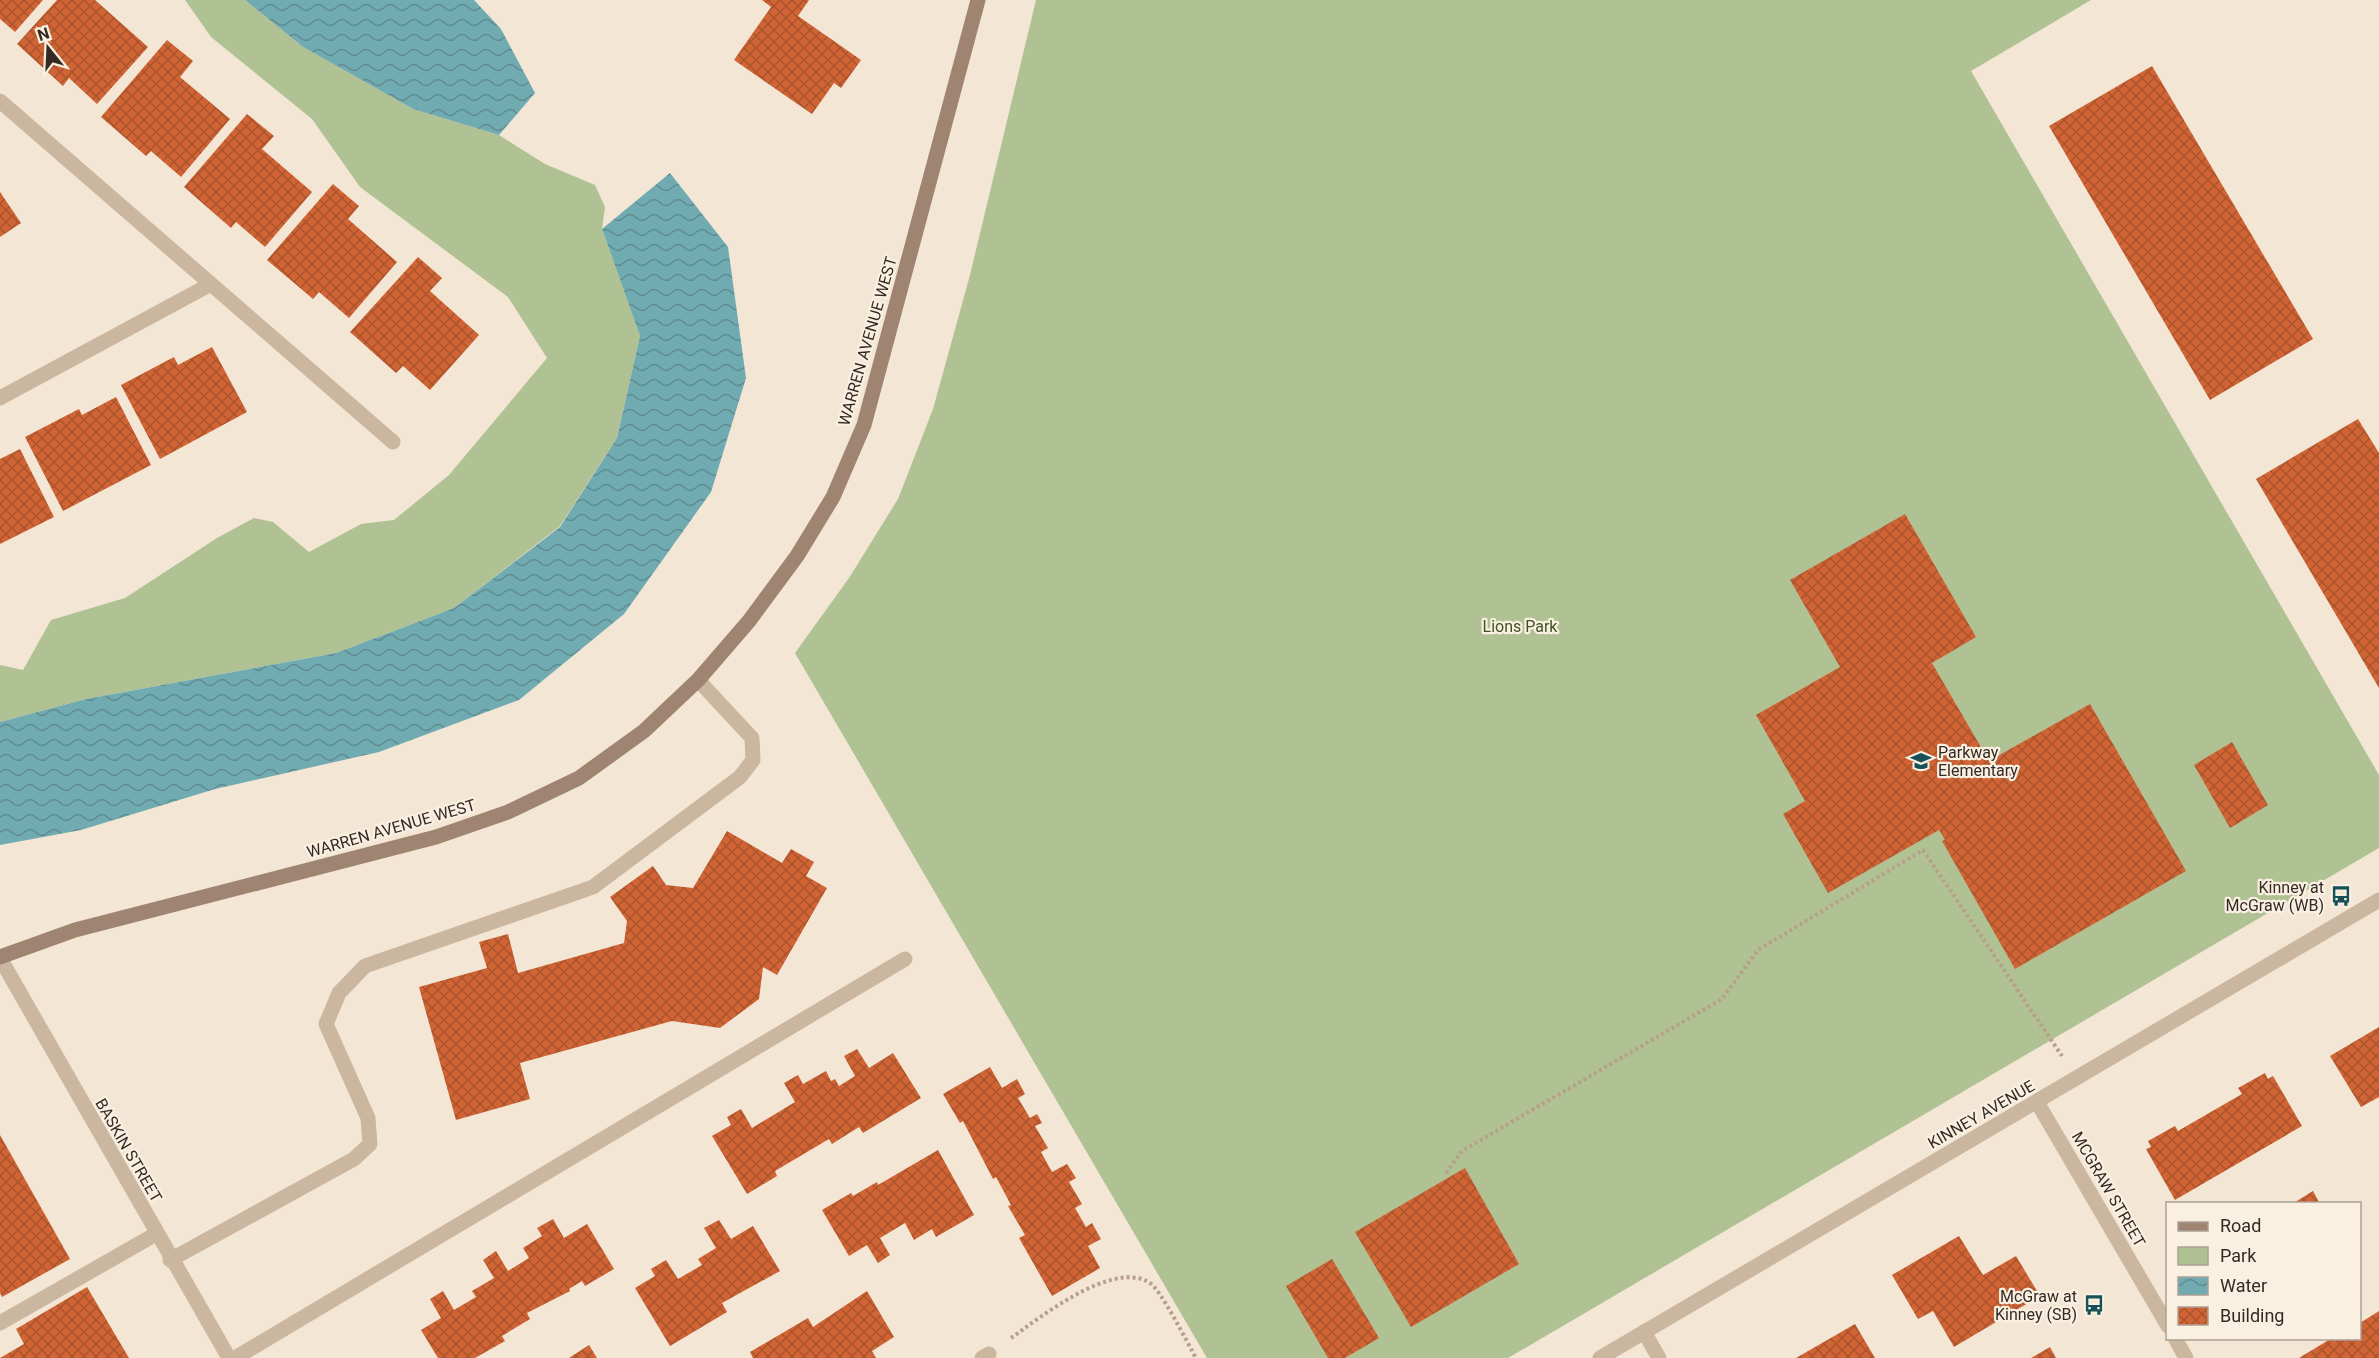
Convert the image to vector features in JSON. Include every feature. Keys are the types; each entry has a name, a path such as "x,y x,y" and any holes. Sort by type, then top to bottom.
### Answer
{"street":[{"name":"WARREN AVENUE WEST","path":"0,958 75,930 435,837 508,813 579,778 644,731 698,680 749,621 797,556 833,497 864,426 978,0"},
{"path":"0,101 393,442"},
{"path":"0,398 211,284"},
{"path":"170,1260 354,1160 370,1144 368,1118 326,1024 339,993 365,966 593,887 740,777 753,760 752,738 698,680"},
{"name":"KINNEY AVENUE","path":"1600,1358 2379,900"},
{"name":"BASKIN STREET","path":"0,958 170,1260 229,1358"},
{"path":"235,1358 904,959"},
{"name":"MCGRAW STREET","path":"2037,1102 2166,1323"},
{"path":"0,1323 156,1234"},
{"path":"1644,1332 1659,1358"},
{"path":"2176,1340 2186,1358"}],"path":[{"path":"1446,1173 1462,1151 1722,999 1758,950 1923,850 2077,1078"},
{"path":"985,1356 1074,1294 1094,1286 1136,1276 1153,1284 1196,1358"}],"green space":[{"path":"185,0 245,0 303,47 413,109 499,135 545,164 595,185 605,207 602,229 640,336 617,438 560,526 454,608 336,653 86,699 0,722 0,665 23,670 51,620 125,598 217,538 254,518 273,522 309,552 361,524 394,520 449,475 547,358 508,297 360,187 312,119 211,37"},
{"name":"Lions Park","path":"1036,0 2091,0 1971,71 2379,775 2379,848 1508,1358 1207,1358 795,653 849,578 898,499 933,409 970,275"}],"water":[{"path":"245,0 474,0 501,29 535,93 499,135 413,109 303,47"},
{"path":"670,173 728,247 746,378 711,492 624,614 519,700 379,752 215,789 81,830 0,845 0,722 86,699 336,653 454,608 560,527 617,438 640,336 602,229"}],"building":[{"path":"0,0 43,0 15,32 0,19"},
{"path":"57,0 95,0 148,47 97,104 69,78 63,86 17,44"},
{"path":"762,0 809,0 798,16 861,60 841,88 834,83 812,114 734,60 771,7"},
{"path":"167,40 193,61 180,77 230,119 181,177 151,151 146,156 101,117"},
{"path":"2152,66 2313,339 2210,400 2049,126"},
{"path":"247,114 274,136 262,149 312,192 265,247 236,222 231,228 184,187"},
{"path":"333,184 359,206 348,219 397,262 349,318 319,292 313,299 267,260"},
{"path":"0,192 21,223 0,237"},
{"path":"418,257 442,278 430,291 479,335 430,390 403,366 396,373 350,332"},
{"path":"212,347 247,412 160,459 121,385 174,357 178,365"},
{"path":"116,397 151,465 63,511 25,437 79,409 82,415"},
{"path":"2358,419 2379,453 2379,688 2256,479"},
{"path":"20,449 54,517 0,544 0,459"},
{"path":"1905,514 1976,637 1932,663 1989,761 2090,704 2186,871 2015,969 1942,841 1945,840 1939,830 1828,893 1783,814 1805,801 1756,715 1840,667 1790,580"},
{"path":"2232,742 2268,805 2230,828 2194,765"},
{"path":"727,831 782,863 791,849 814,862 806,876 827,888 777,975 763,967 759,999 720,1028 672,1021 520,1063 530,1099 456,1120 419,987 487,968 479,942 508,934 518,973 624,943 627,921 610,897 653,866 666,885 693,888"},
{"path":"2379,1027 2379,1097 2361,1107 2330,1056"},
{"path":"857,1049 869,1068 893,1053 921,1098 863,1133 859,1127 832,1144 829,1139 775,1171 777,1176 747,1194 712,1136 731,1125 727,1117 741,1109 752,1128 795,1102 784,1083 798,1075 803,1084 826,1071 831,1081 835,1079 839,1086 855,1076 844,1056"},
{"path":"990,1067 1002,1088 1017,1079 1025,1094 1018,1098 1030,1118 1037,1114 1042,1123 1035,1126 1048,1148 1041,1152 1052,1172 1067,1164 1076,1178 1069,1182 1082,1204 1075,1208 1086,1227 1092,1223 1101,1239 1088,1246 1100,1268 1052,1296 1019,1238 1025,1235 1008,1206 1011,1205 996,1177 993,1179 963,1121 960,1123 943,1094"},
{"path":"2265,1073 2268,1079 2273,1076 2302,1126 2175,1200 2146,1149 2151,1147 2148,1141 2175,1126 2178,1131 2242,1094 2238,1088"},
{"path":"0,1135 70,1259 2,1297 0,1293"},
{"path":"938,1150 974,1215 936,1237 932,1229 914,1240 905,1223 880,1238 890,1255 878,1263 867,1245 849,1256 822,1210 851,1193 853,1196 877,1182 878,1185"},
{"path":"1465,1168 1519,1264 1411,1327 1355,1232"},
{"path":"2313,1191 2319,1202 2295,1202"},
{"path":"553,1219 564,1238 587,1224 614,1269 585,1286 582,1281 569,1289 570,1291 527,1313 530,1319 502,1336 505,1341 475,1358 438,1358 421,1330 441,1318 430,1299 443,1291 454,1310 476,1297 472,1291 494,1278 483,1260 496,1251 508,1271 529,1258 523,1248 542,1236 537,1228"},
{"path":"719,1220 731,1239 753,1226 780,1271 722,1303 727,1312 670,1346 635,1288 655,1276 651,1269 666,1260 678,1279 702,1265 698,1259 716,1248 704,1228"},
{"path":"1959,1236 1983,1275 2016,1256 2040,1296 1954,1347 1933,1311 1918,1319 1892,1275"},
{"path":"1332,1259 1379,1338 1345,1358 1328,1358 1286,1286"},
{"path":"87,1287 129,1358 0,1358 24,1344 16,1329"},
{"path":"867,1291 894,1337 872,1351 876,1358 753,1358 750,1352 808,1318 813,1327"},
{"path":"2379,1311 2379,1358 2299,1358 2329,1340 2361,1340 2361,1322"},
{"path":"1855,1324 1875,1358 1796,1358"},
{"path":"589,1345 597,1358 569,1358"},
{"path":"2050,1347 2056,1358 2031,1358"}],"place":[{"name":"Parkway Elementary","path":"1921,761"},
{"name":"Kinney at McGraw (WB)","path":"2341,896"},
{"name":"McGraw at Kinney (SB)","path":"2094,1305"}]}
